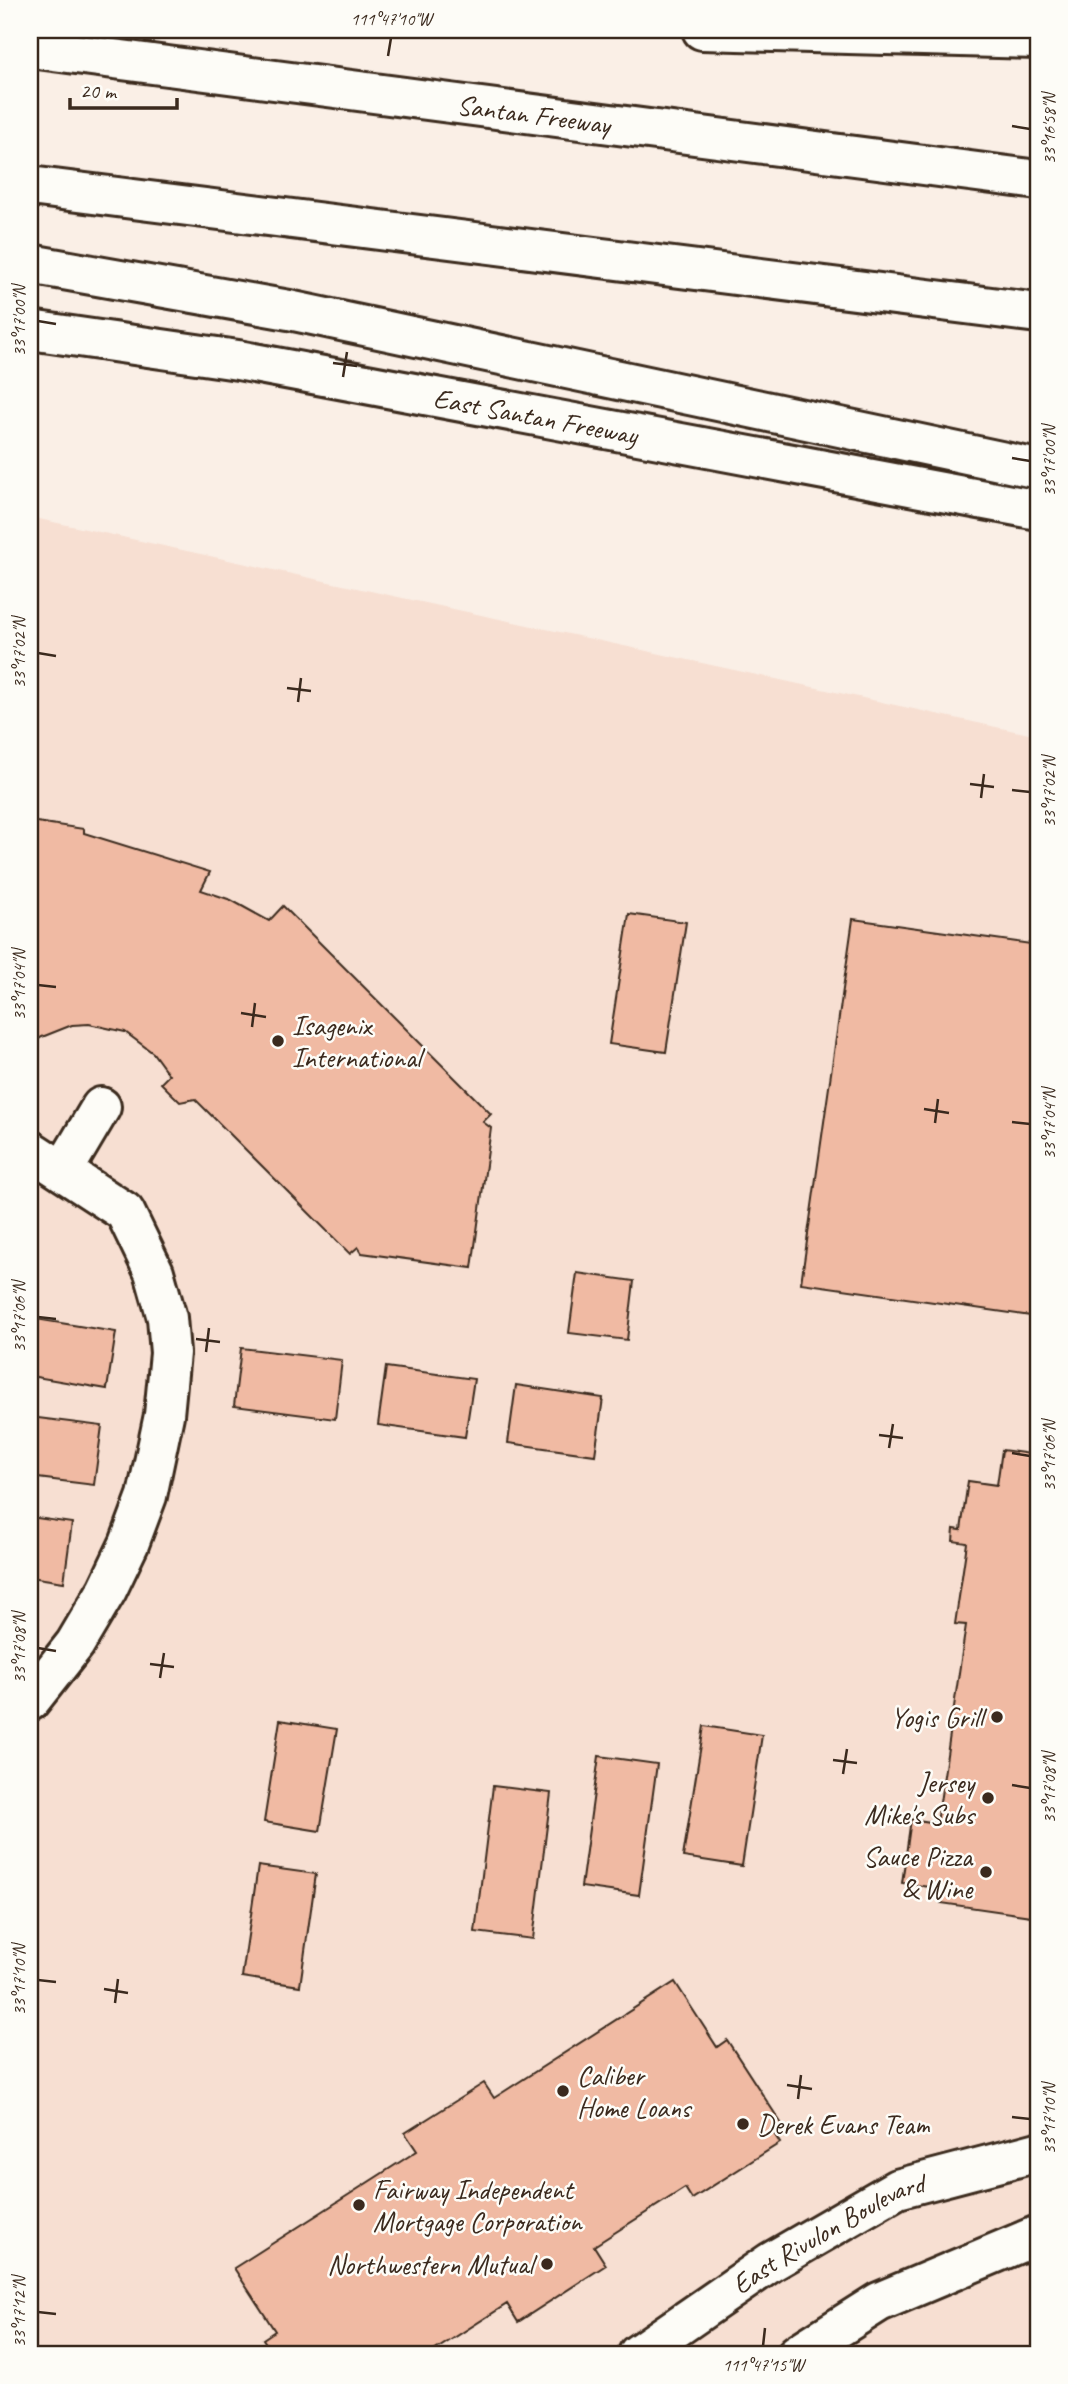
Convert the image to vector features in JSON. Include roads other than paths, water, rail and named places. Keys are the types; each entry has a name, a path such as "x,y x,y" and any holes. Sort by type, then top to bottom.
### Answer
{"main road":[{"path":"702,30 1038,39"},
{"name":"Santan Freeway","path":"30,48 1038,180"},
{"path":"30,186 1038,313"},
{"path":"30,264 289,310 1038,469"},
{"name":"East Santan Freeway","path":"30,330 238,360 1038,510"},
{"path":"63,1171 101,1107"},
{"path":"30,1150 125,1212 154,1272 167,1318 170,1353 164,1415 147,1496 130,1544 75,1644 30,1701"},
{"name":"East Rivulon Boulevard","path":"638,2354 771,2262 897,2189 1038,2152"},
{"path":"797,2354 879,2302 1038,2235"}],"place":[{"name":"Isagenix International","path":"278,1041"},
{"name":"Yogis Grill","path":"997,1717"},
{"name":"Jersey Mike's Subs","path":"988,1798"},
{"name":"Sauce Pizza & Wine","path":"986,1872"},
{"name":"Caliber Home Loans","path":"563,2091"},
{"name":"Derek Evans Team","path":"743,2124"},
{"name":"Fairway Independent Mortgage Corporation","path":"359,2205"},
{"name":"Northwestern Mutual","path":"547,2264"}]}
